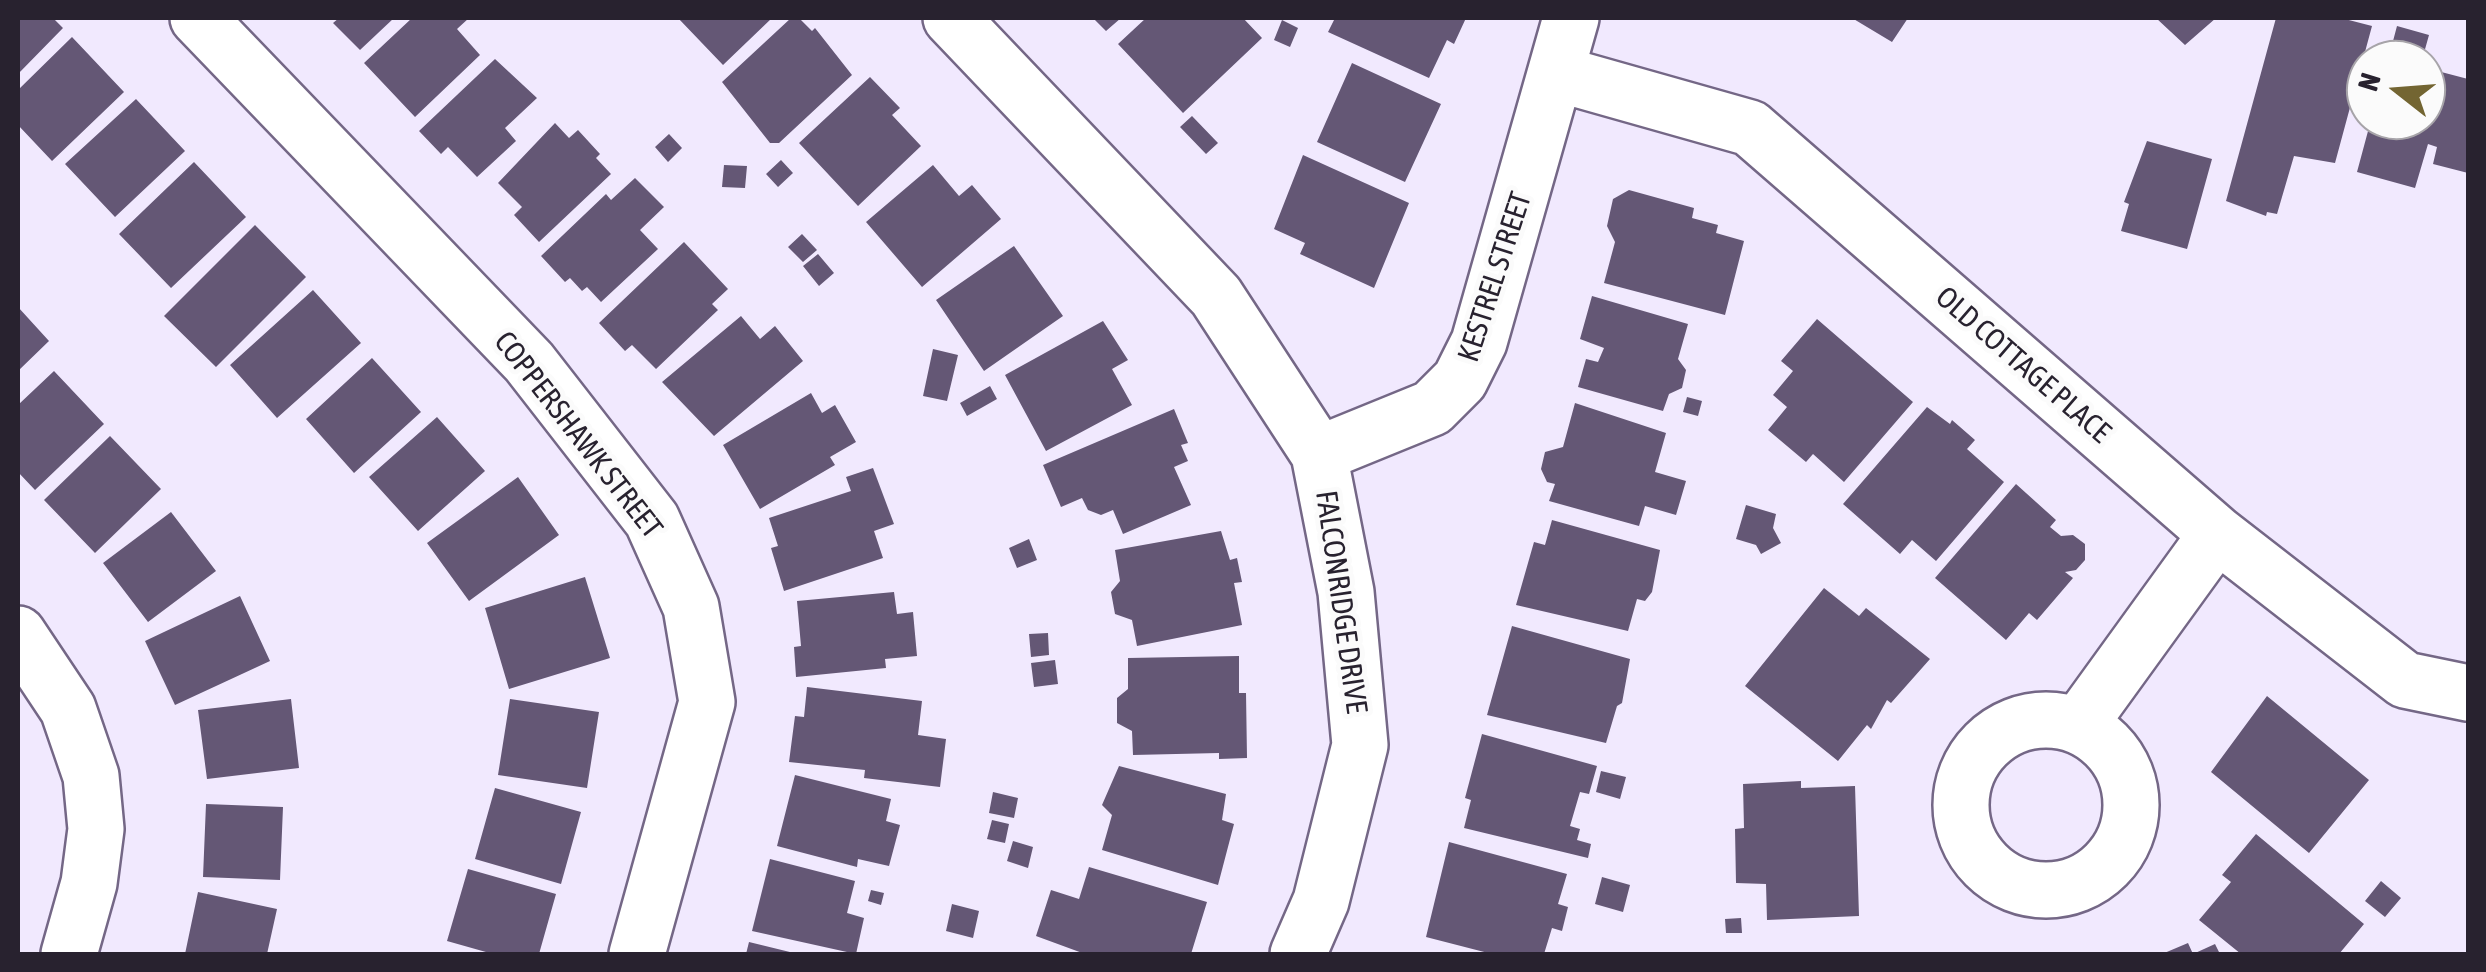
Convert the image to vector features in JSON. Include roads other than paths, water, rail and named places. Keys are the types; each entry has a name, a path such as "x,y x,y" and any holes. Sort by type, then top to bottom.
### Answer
{"street":[{"name":"COPPERSHAWK STREET","path":"198,18 529,362 652,520 692,607 707,702 637,954"},
{"name":"FALCONRIDGE DRIVE","path":"951,18 1216,296 1319,454 1346,592 1360,745 1321,901 1298,954"},
{"name":"KESTREL STREET","path":"1319,454 1432,408 1460,380 1479,342 1572,18"},
{"name":"OLD COTTAGE PLACE","path":"1559,74 1750,128 2217,534 2405,680 2468,693"},
{"path":"2078,726 2217,534"},
{"path":"18,634 68,709 91,776 96,829 88,883 69,954"}]}
